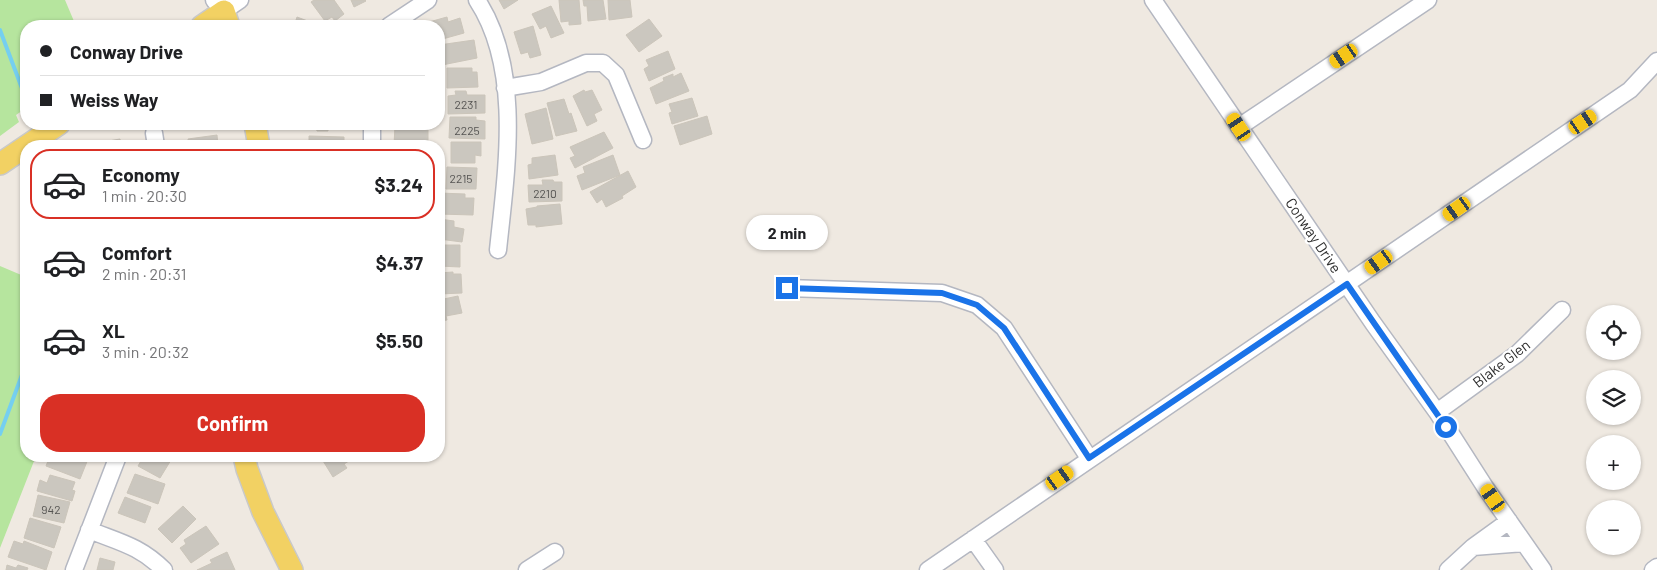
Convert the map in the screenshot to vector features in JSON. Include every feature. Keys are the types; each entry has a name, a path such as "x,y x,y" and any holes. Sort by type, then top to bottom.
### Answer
{"main road":[{"path":"209,20 225,7"},
{"path":"35,140 50,130"},
{"path":"0,164 20,150"},
{"path":"245,462 263,512 292,570"}],"street":[{"path":"398,20 428,0"},
{"path":"477,0 496,40 505,77 508,154 498,250"},
{"name":"Conway Drive","path":"1152,0 1437,412 1543,570"},
{"path":"1239,127 1428,0"},
{"path":"928,570 1089,458 1630,90 1657,61"},
{"path":"505,88 541,82 586,62 603,63 616,75 643,140"},
{"path":"787,288 942,293 977,305 1004,328 1089,458"},
{"name":"Blake Glen","path":"1437,412 1517,354 1562,310"},
{"path":"74,570 116,462"},
{"path":"1448,570 1473,547 1509,521"},
{"path":"89,530 138,548 164,570"},
{"path":"973,539 995,570"},
{"path":"1473,547 1524,543"},
{"path":"527,570 555,552"},
{"path":"1653,570 1657,568"}],"green space":[{"path":"0,0 65,0 73,20 20,20 20,112 16,115 19,122 0,136"},
{"path":"0,266 20,274 20,462 34,462 0,548"}],"building":[{"path":"314,0 334,0 344,14 336,20 332,17 324,20 311,2"},
{"path":"351,0 365,0 366,1 354,7"},
{"path":"499,0 518,0 504,9"},
{"path":"559,0 579,0 581,24 569,25 569,21 561,22"},
{"path":"583,0 603,0 606,19 588,21 587,6 584,6"},
{"path":"608,0 630,0 632,17 609,20"},
{"path":"551,6 564,33 551,38 546,26 540,29 532,14"},
{"path":"447,17 448,22 460,18 464,33 445,38 445,20 436,20"},
{"path":"649,19 662,36 639,52 626,35"},
{"path":"533,26 541,55 530,58 528,52 521,54 514,32"},
{"path":"474,40 477,58 445,64 445,44"},
{"path":"668,51 675,69 649,81 644,69 649,66 646,60"},
{"path":"447,68 472,68 472,72 477,72 478,87 447,88"},
{"path":"681,73 689,91 656,104 650,88 664,81 663,78 673,74 673,77"},
{"path":"584,90 585,92 592,90 602,110 594,114 597,121 587,126 573,96"},
{"path":"455,91 466,91 467,95 485,95 485,113 448,114 448,96 456,95"},
{"path":"692,98 698,116 672,124 669,113 672,112 669,104"},
{"path":"564,99 577,131 556,136 547,103"},
{"path":"546,108 553,139 532,144 525,114"},
{"path":"707,116 712,134 680,145 674,126"},
{"path":"450,117 476,117 476,120 485,121 485,139 449,138"},
{"path":"395,130 428,130 428,140 394,140"},
{"path":"604,132 613,148 575,168 570,158 575,156 570,147"},
{"path":"217,135 217,140 188,140"},
{"path":"309,136 344,137 344,140 309,140"},
{"path":"451,142 481,142 481,156 475,155 475,163 451,163"},
{"path":"555,155 558,175 529,179 528,165 532,164 532,158"},
{"path":"613,155 620,175 582,190 577,176 585,173 583,167"},
{"path":"447,167 477,168 476,189 446,189"},
{"path":"628,171 636,187 622,196 623,198 606,207 602,199 597,203 590,192"},
{"path":"542,180 562,182 562,201 529,202 528,185 543,185"},
{"path":"445,193 465,194 465,198 474,198 473,215 445,214"},
{"path":"560,204 562,224 536,227 536,225 528,225 526,209"},
{"path":"445,220 454,221 454,227 464,229 462,242 445,240"},
{"path":"445,245 460,245 460,267 445,266"},
{"path":"445,273 461,274 462,293 445,294"},
{"path":"458,296 462,313 446,316 447,320 445,320 445,299"},
{"path":"48,462 87,462 80,479 46,466"},
{"path":"140,462 170,462 160,478 138,466"},
{"path":"324,462 347,462 344,464 347,468 333,477"},
{"path":"135,474 165,484 158,504 127,493"},
{"path":"50,475 75,482 72,490 75,491 72,501 37,491 40,480 47,483"},
{"path":"38,495 70,502 64,523 33,516"},
{"path":"125,497 151,507 145,523 118,513"},
{"path":"183,506 196,519 172,543 158,529"},
{"path":"30,518 61,527 54,548 24,538"},
{"path":"206,526 219,544 191,563 180,548 186,544 184,540"},
{"path":"14,541 23,544 24,541 52,552 46,570 8,557"},
{"path":"227,552 235,570 197,570 212,563 210,560"},
{"path":"100,558 115,562 113,570 97,570"},
{"path":"7,565 16,568 18,565 28,568 27,570 6,570"}],"waterway":[{"path":"0,30 20,83"},
{"path":"0,434 20,380"}],"route":[{"path":"787,288 942,293 977,305 1004,328 1089,458 1347,284 1446,427"}]}
